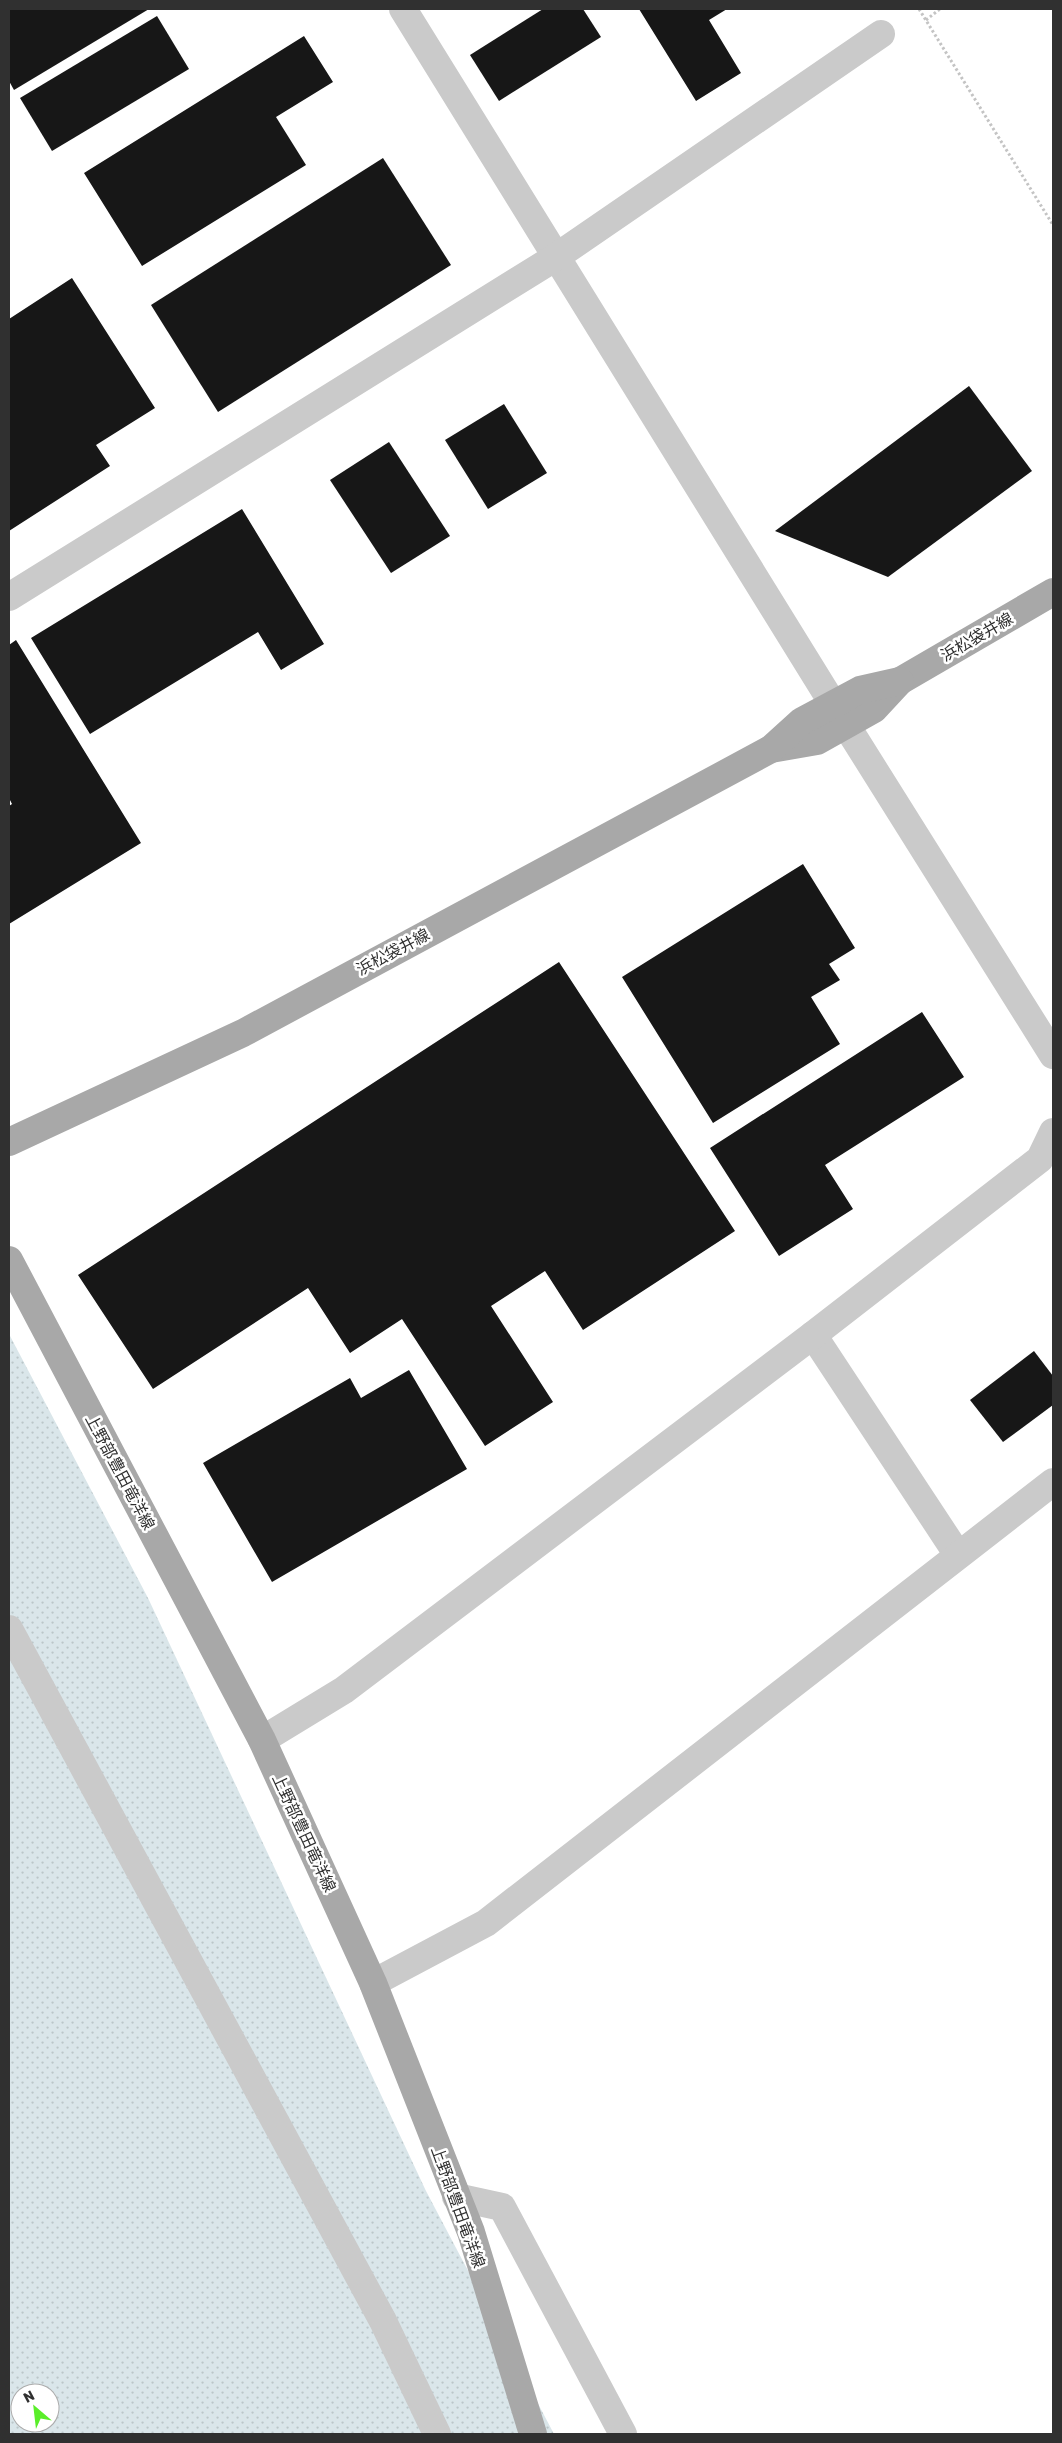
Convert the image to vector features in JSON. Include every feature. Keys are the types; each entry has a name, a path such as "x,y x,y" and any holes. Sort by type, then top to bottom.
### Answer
{"main road":[{"name":"浜松袋井線","path":"9,1142 243,1033 771,749 802,721 839,714 860,690 900,681 1053,592"},
{"name":"上野部豊田竜洋線","path":"9,1260 262,1740 372,1983 471,2232 532,2434"}],"street":[{"path":"403,9 839,714 1053,1055"},
{"path":"9,597 556,257 881,34"},
{"path":"262,1740 344,1690 813,1335 1040,1159 1053,1132"},
{"path":"813,1335 958,1555"},
{"path":"372,1983 486,1923 1053,1482"},
{"path":"9,1629 383,2321 437,2434"},
{"path":"456,2197 502,2207 623,2434"}],"path":[{"path":"919,9 1053,224"},
{"path":"926,20 940,9"}],"shaded area":[{"path":"9,1334 148,1598 426,2191 554,2434 9,2434"}],"building":[{"path":"9,9 149,9 14,90 9,81"},
{"path":"543,9 583,9 601,37 499,101 470,55"},
{"path":"639,9 727,9 709,20 741,73 696,101"},
{"path":"157,16 189,69 52,151 20,98"},
{"path":"304,36 333,82 276,117 306,165 142,266 84,173"},
{"path":"383,158 451,265 218,412 151,305"},
{"path":"72,278 155,408 96,445 110,466 9,531 9,319"},
{"path":"969,386 1032,471 888,577 775,531"},
{"path":"504,404 547,473 488,509 445,440"},
{"path":"389,442 450,536 391,573 330,480"},
{"path":"242,509 324,644 281,670 258,632 90,734 31,638"},
{"path":"16,640 141,843 9,924 9,806 12,804 9,798 9,645"},
{"path":"803,864 855,948 829,964 840,980 811,997 840,1044 713,1123 622,977"},
{"path":"559,962 735,1231 583,1330 545,1271 491,1306 553,1402 485,1446 402,1319 350,1353 308,1288 153,1389 78,1275"},
{"path":"922,1012 964,1077 825,1165 853,1209 779,1256 710,1148"},
{"path":"1034,1351 1053,1376 1053,1405 1003,1442 970,1400"},
{"path":"409,1370 467,1469 272,1582 203,1463 350,1378 361,1398"}]}
